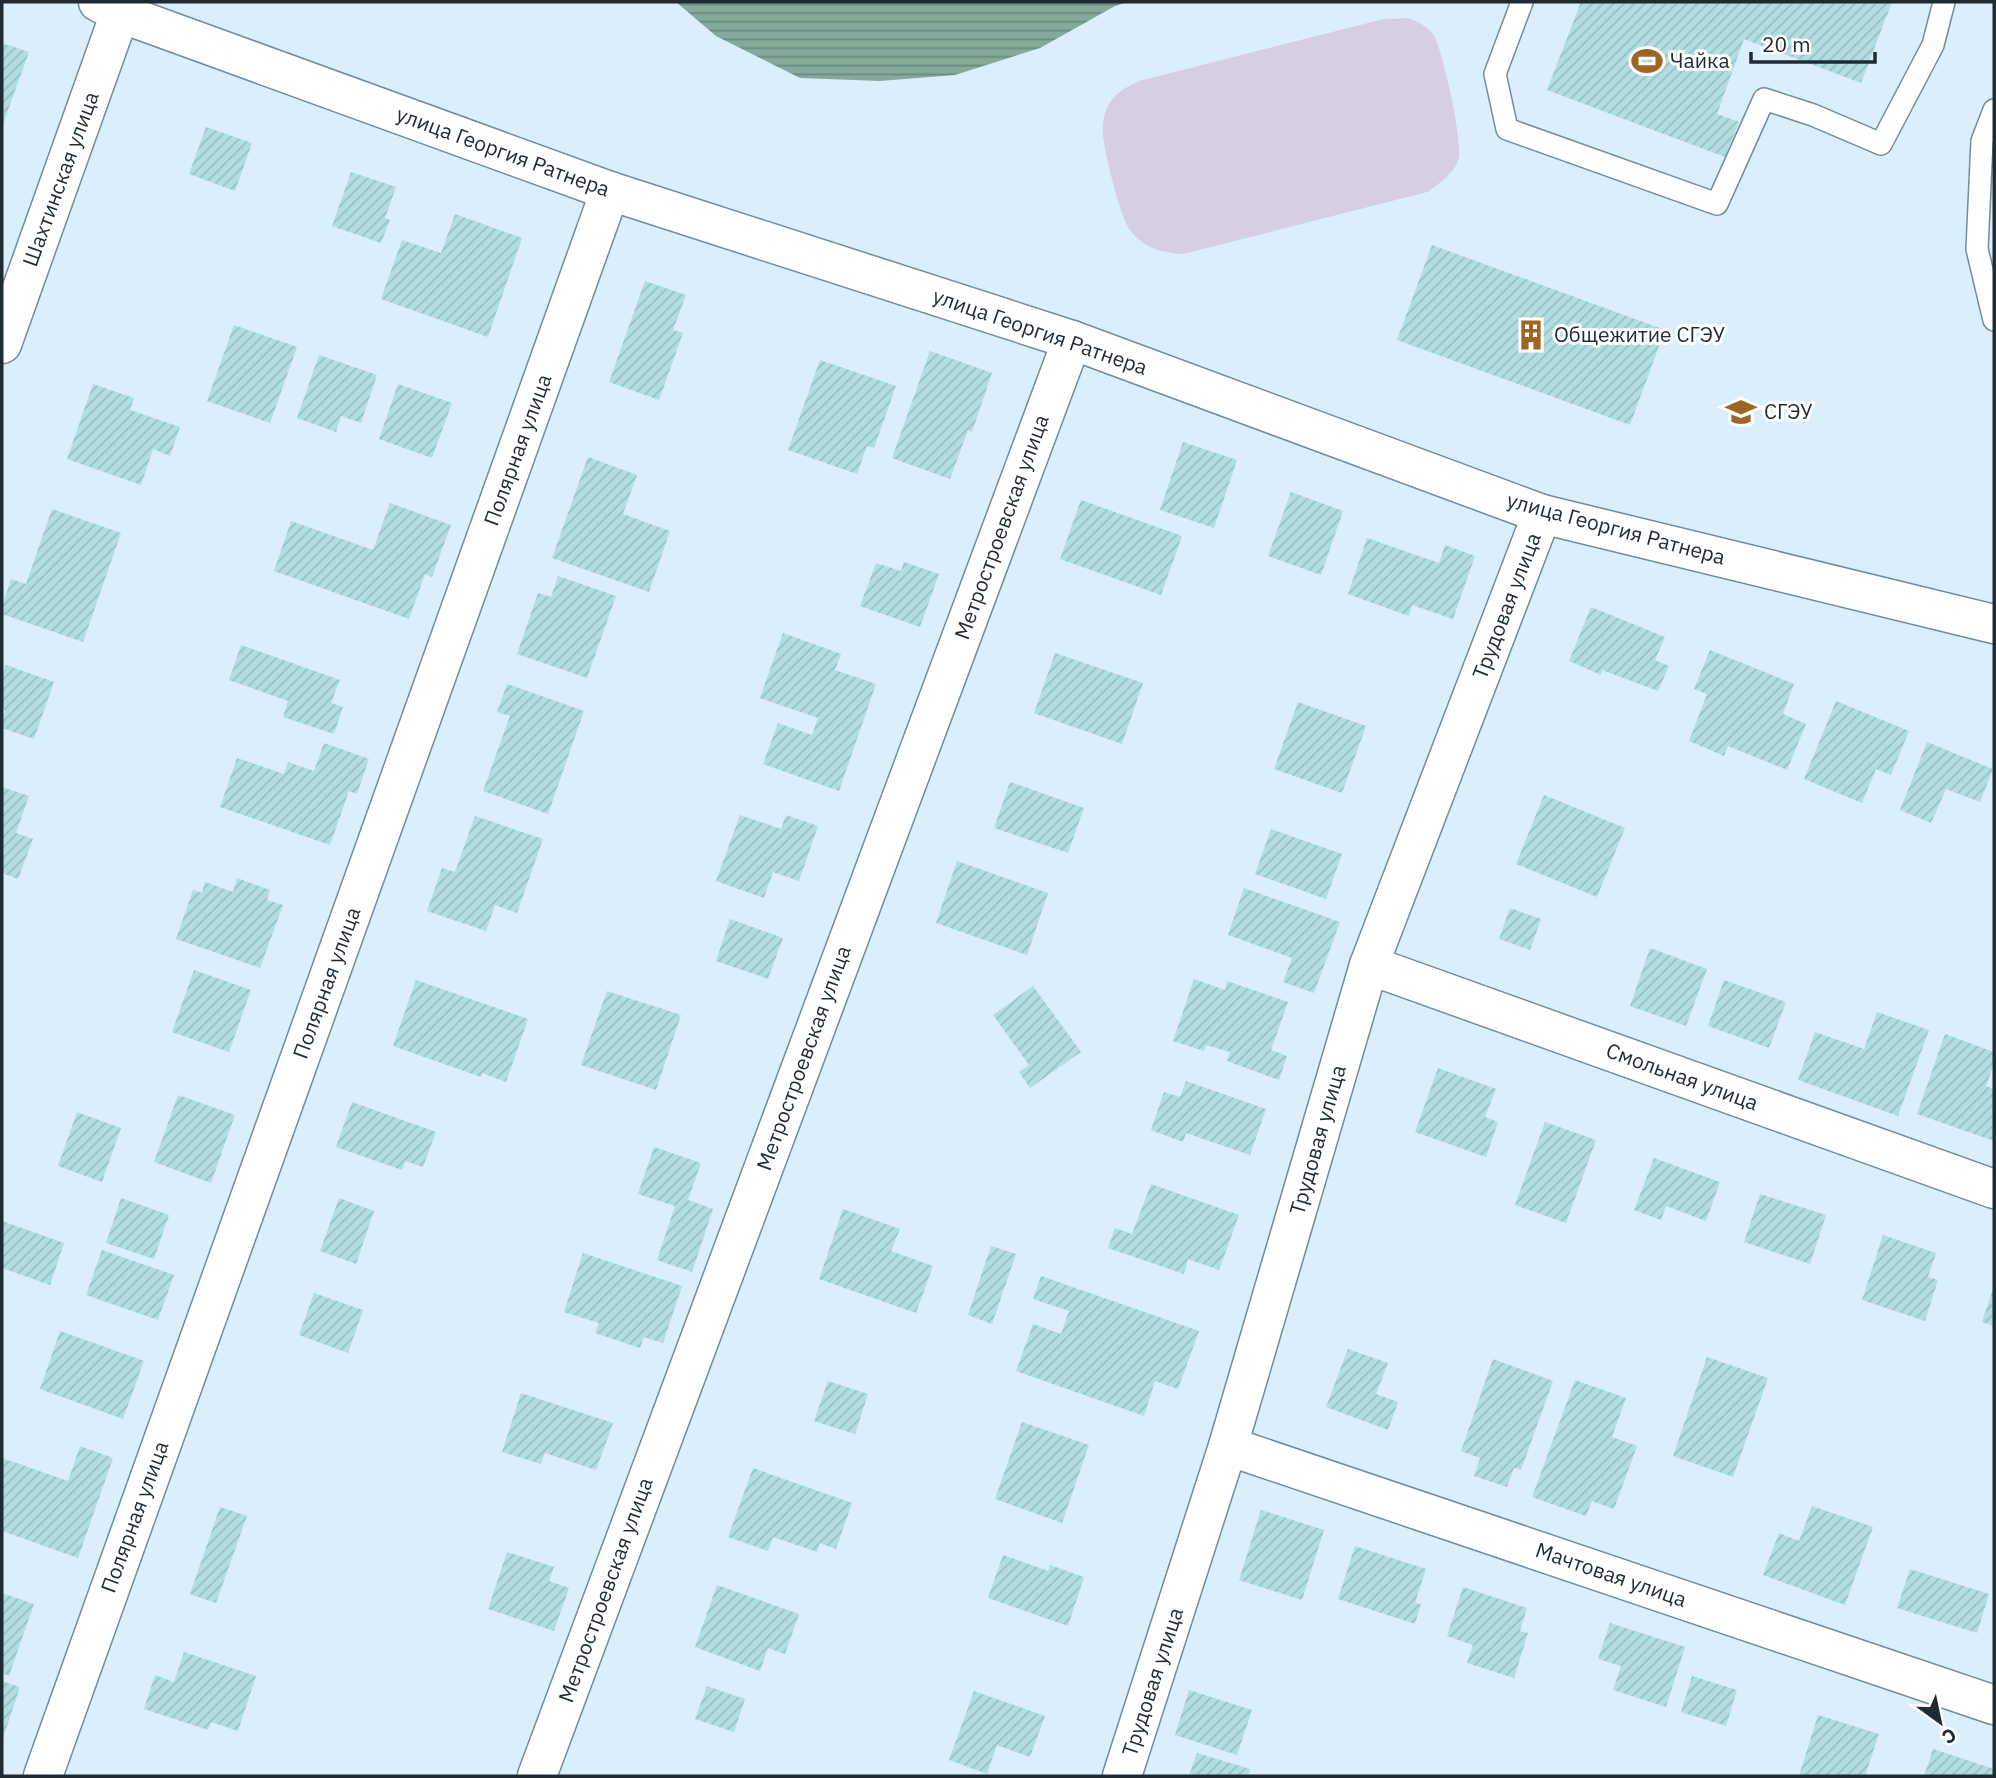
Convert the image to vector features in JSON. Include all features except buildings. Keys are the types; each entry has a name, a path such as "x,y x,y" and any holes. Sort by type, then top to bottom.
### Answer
{"street":[{"name":"улица Георгия Ратнера","path":"113,6 610,191 1072,340 1542,514 1994,624"},
{"name":"Шахтинская улица","path":"2,344 113,6"},
{"name":"Полярная улица","path":"43,1776 610,191"},
{"name":"Метростроевская улица","path":"537,1776 1072,340"},
{"name":"Трудовая улица","path":"1122,1776 1228,1446 1369,965 1542,514"},
{"name":"Смольная улица","path":"1369,965 1994,1189"},
{"name":"Мачтовая улица","path":"1228,1446 1994,1705"}],"lane":[{"path":"1522,2 1495,74 1507,129 1717,204 1765,99 1813,115 1881,144 1933,45 1944,2"},
{"path":"1994,110 1982,141 1977,249 1994,320"}],"shaded area":[{"path":"676,2 1128,2 1115,6 1040,48 955,75 880,81 800,78 716,36"},
{"path":"1408,18 1426,27 1434,36 1455,115 1459,157 1451,173 1437,185 1427,192 1183,254 1154,248 1141,241 1130,230 1118,199 1103,136 1106,111 1118,93 1139,81 1384,19"}],"place":[{"name":"Чайка","path":"1647,61"},
{"name":"Общежитие СГЭУ","path":"1531,335"},
{"name":"СГЭУ","path":"1741,412"}]}
